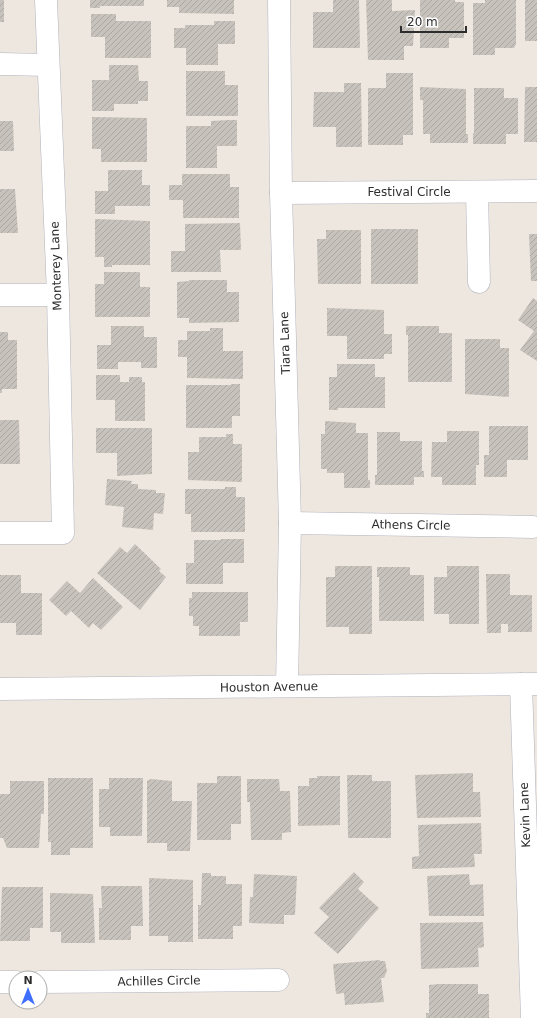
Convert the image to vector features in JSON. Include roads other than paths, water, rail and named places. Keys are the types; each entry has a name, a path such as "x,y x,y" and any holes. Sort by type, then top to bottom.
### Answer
{"street":[{"name":"Monterey Lane","path":"0,532 63,533 58,296 46,0"},
{"name":"Tiara Lane","path":"279,0 281,193 290,524 287,686"},
{"path":"0,64 48,65"},
{"name":"Festival Circle","path":"281,193 537,191"},
{"path":"478,192 479,282"},
{"path":"0,296 58,296"},
{"name":"Athens Circle","path":"290,524 533,527"},
{"name":"Houston Avenue","path":"0,689 529,684"},
{"name":"Kevin Lane","path":"529,684 534,982 532,1018"},
{"name":"Achilles Circle","path":"48,982 278,980"}]}
